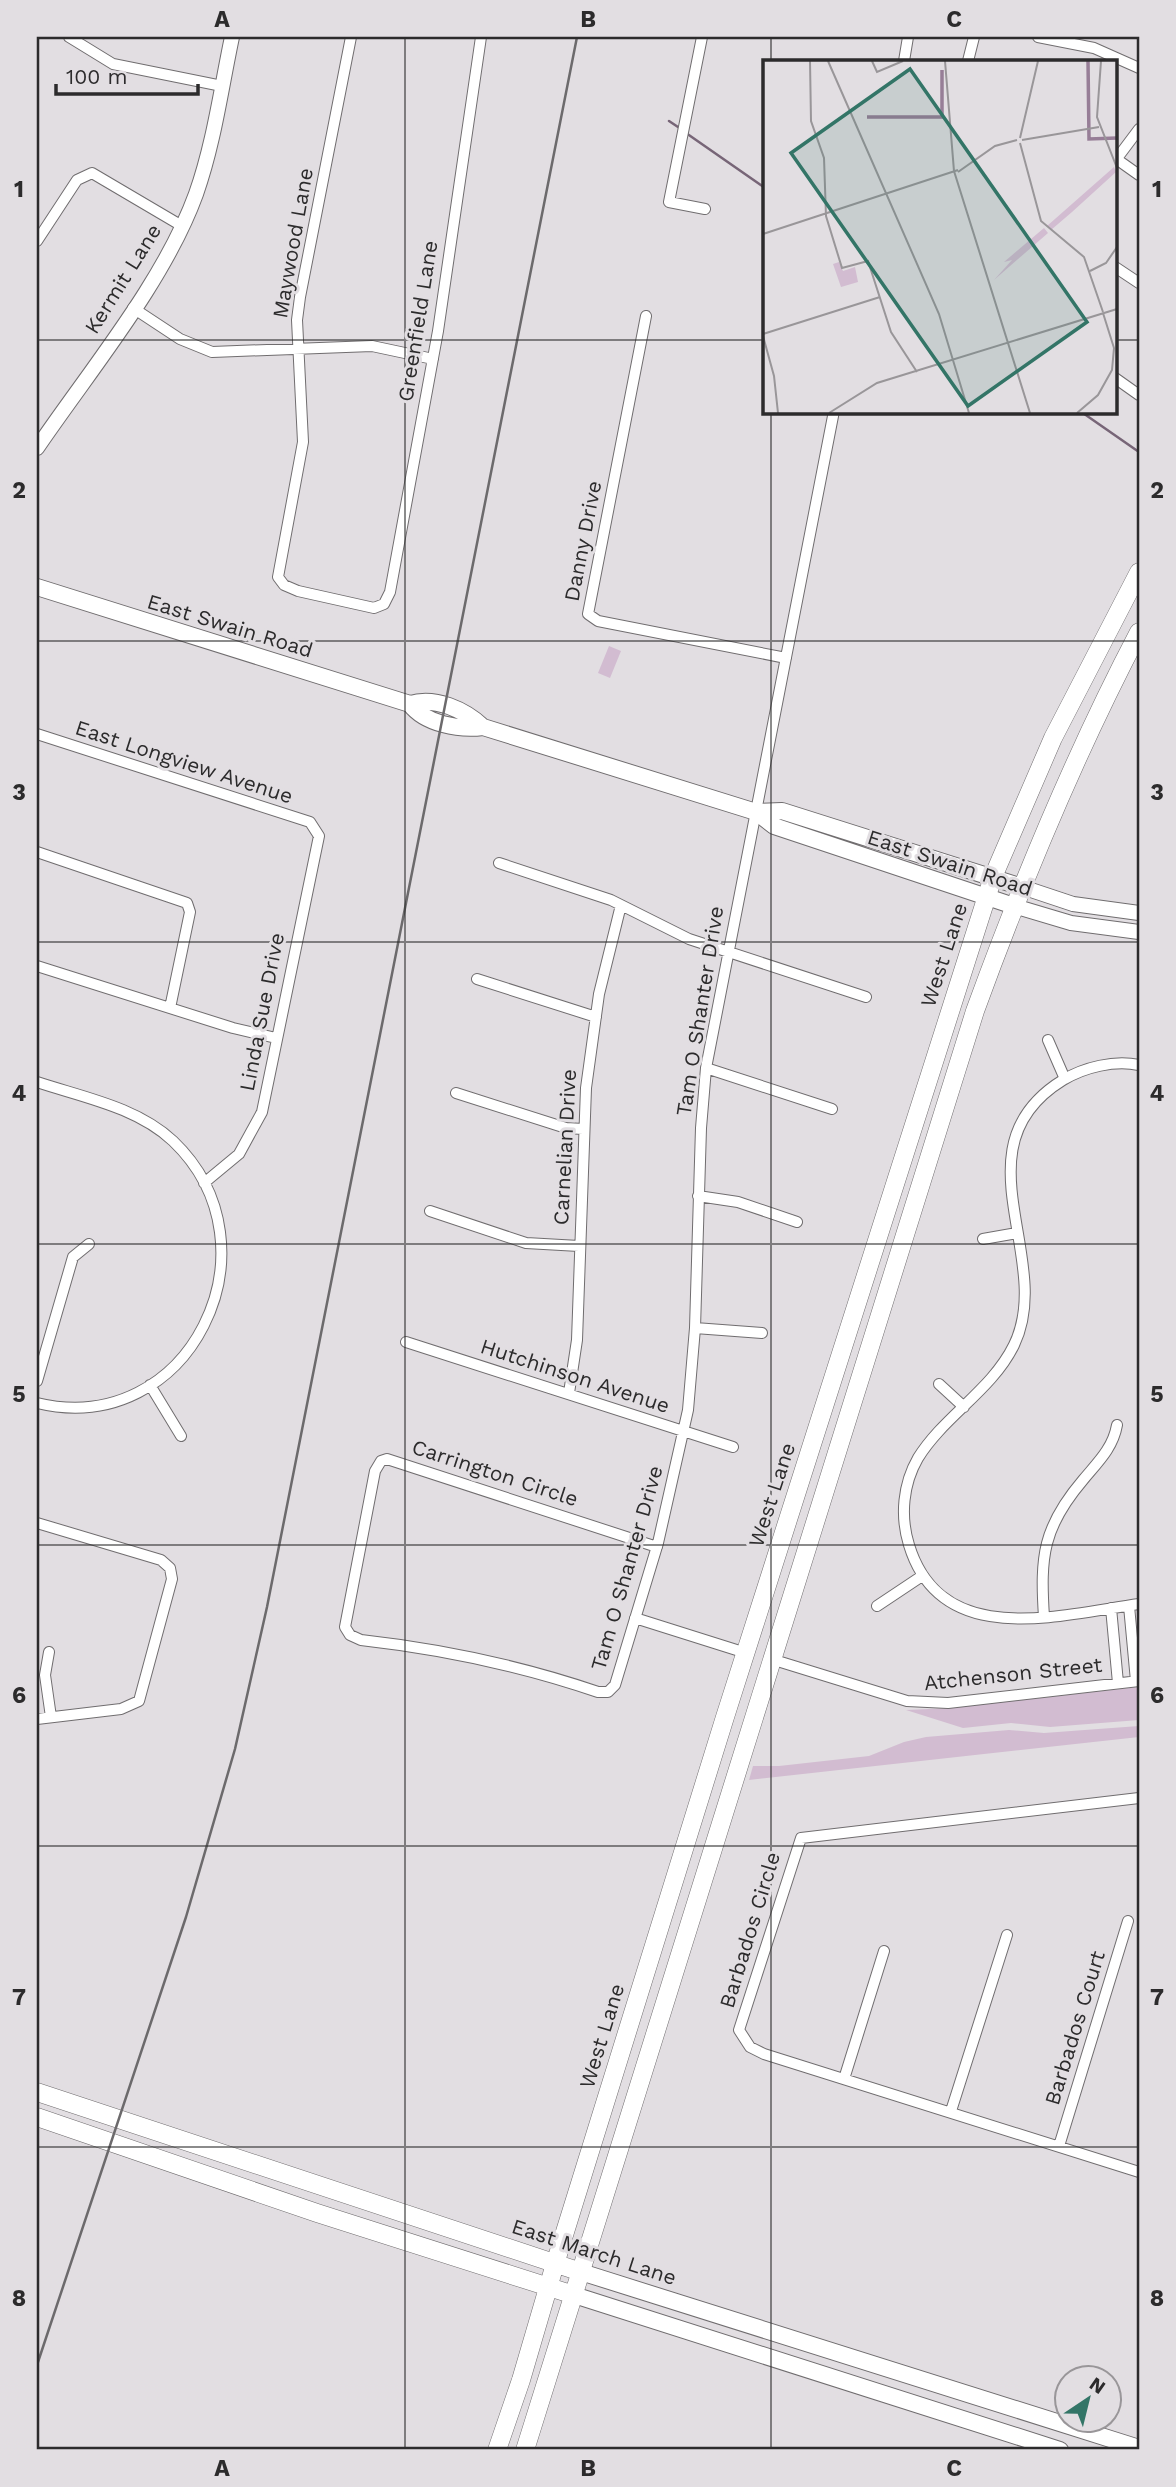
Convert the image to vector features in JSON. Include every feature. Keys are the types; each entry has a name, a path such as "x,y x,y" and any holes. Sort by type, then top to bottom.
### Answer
{"main road":[{"name":"West Lane","path":"497,2450 746,1653 993,877 1053,738 1139,572"},
{"name":"East Swain Road","path":"37,587 410,704 422,700 468,713 483,727 756,812 782,811 1022,887"},
{"path":"526,2450 975,1011 1022,887 1139,632"},
{"name":"East Swain Road","path":"756,812 774,826 1014,906"},
{"name":"East March Lane","path":"37,2092 581,2272 1139,2448"},
{"path":"37,2117 548,2287 1060,2450"}],"street":[{"path":"69,37 113,64 222,86"},
{"name":"Kermit Lane","path":"37,448 163,263 181,226 207,157 232,37"},
{"name":"Maywood Lane","path":"351,37 300,297 298,349 303,442 279,562 281,581 298,591 368,607 379,607"},
{"name":"Greenfield Lane","path":"379,607 390,592 433,359 481,37"},
{"path":"702,37 669,202 705,209"},
{"path":"904,60 908,37"},
{"path":"968,60 974,37"},
{"path":"1038,37 1094,48 1139,68"},
{"path":"1116,158 1139,129"},
{"path":"1116,160 1139,175"},
{"path":"37,241 77,180 92,173 181,226"},
{"path":"1116,268 1139,283"},
{"path":"133,308 180,339 212,352 372,346 433,359"},
{"name":"Danny Drive","path":"646,317 588,614 598,621 786,659"},
{"path":"1116,378 1139,395"},
{"name":"Tam O Shanter Drive","path":"603,1693 615,1685 657,1547 684,1432 695,1328 698,1196 706,1068 834,413"},
{"name":"East Longview Avenue","path":"37,734 310,822 316,829"},
{"name":"Linda Sue Drive","path":"204,1184 233,1161 253,1134 262,1112 319,836 316,829"},
{"path":"37,852 187,903 190,912 170,1008"},
{"path":"499,863 621,905 664,929 866,997"},
{"name":"East Swain Road","path":"1022,887 1083,906 1139,913"},
{"name":"Carnelian Drive","path":"569,1393 577,1340 583,1129 596,1017 621,905"},
{"name":"East Swain Road","path":"1014,906 1071,923 1139,932"},
{"path":"37,966 276,1038"},
{"path":"477,979 596,1017"},
{"path":"1048,1040 1065,1079"},
{"path":"1138,1681 1134,1605 1014,1620 976,1614 944,1597 922,1576 905,1531 907,1488 913,1468 928,1444 1004,1363 1021,1327 1026,1292 1010,1170 1016,1140 1032,1108 1075,1073 1112,1064 1139,1065"},
{"path":"706,1068 831,1109"},
{"path":"37,1083 123,1111 150,1123 183,1152 204,1184 220,1229 222,1259 219,1288 207,1320 193,1344 166,1374 117,1402 94,1408 79,1409 37,1403"},
{"path":"456,1093 566,1128 583,1129"},
{"path":"698,1196 738,1202 797,1222"},
{"path":"430,1211 527,1243 579,1246"},
{"path":"983,1240 1017,1233"},
{"path":"37,1381 73,1257 89,1244"},
{"path":"695,1328 762,1333"},
{"name":"Hutchinson Avenue","path":"406,1342 733,1447"},
{"path":"939,1384 964,1407"},
{"path":"150,1385 181,1436"},
{"path":"1044,1616 1042,1564 1049,1529 1069,1496 1106,1453 1117,1425"},
{"name":"Carrington Circle","path":"603,1693 483,1660 361,1640 350,1635 345,1622 377,1465 390,1458 657,1547"},
{"path":"37,1523 161,1560 170,1568 172,1579 139,1701 130,1707 37,1719"},
{"path":"877,1606 922,1576"},
{"path":"1111,1608 1118,1683"},
{"path":"635,1618 746,1653"},
{"path":"49,1653 45,1675 51,1717"},
{"name":"Atchenson Street","path":"771,1659 919,1703 948,1703 1138,1681"},
{"name":"Barbados Circle","path":"1139,1798 801,1838 739,2030 750,2048 1139,2172"},
{"name":"Barbados Court","path":"1059,2146 1128,1921"},
{"path":"951,2111 1007,1935"},
{"path":"844,2079 884,1951"}],"shaded area":[{"path":"609,646 621,651 610,678 598,673"},
{"path":"1139,1687 1139,1720 1050,1727 1011,1723 963,1728 906,1710 951,1708"},
{"path":"1139,1726 1139,1737 749,1780 753,1766 779,1766 869,1756 904,1742 926,1737 1009,1730 1044,1733"}],"waterway":[{"path":"669,121 681,129"},
{"path":"686,133 763,187"},
{"path":"1083,413 1139,452"}],"railway":[{"path":"37,2365 186,1917 235,1749 267,1607 577,37"}]}
